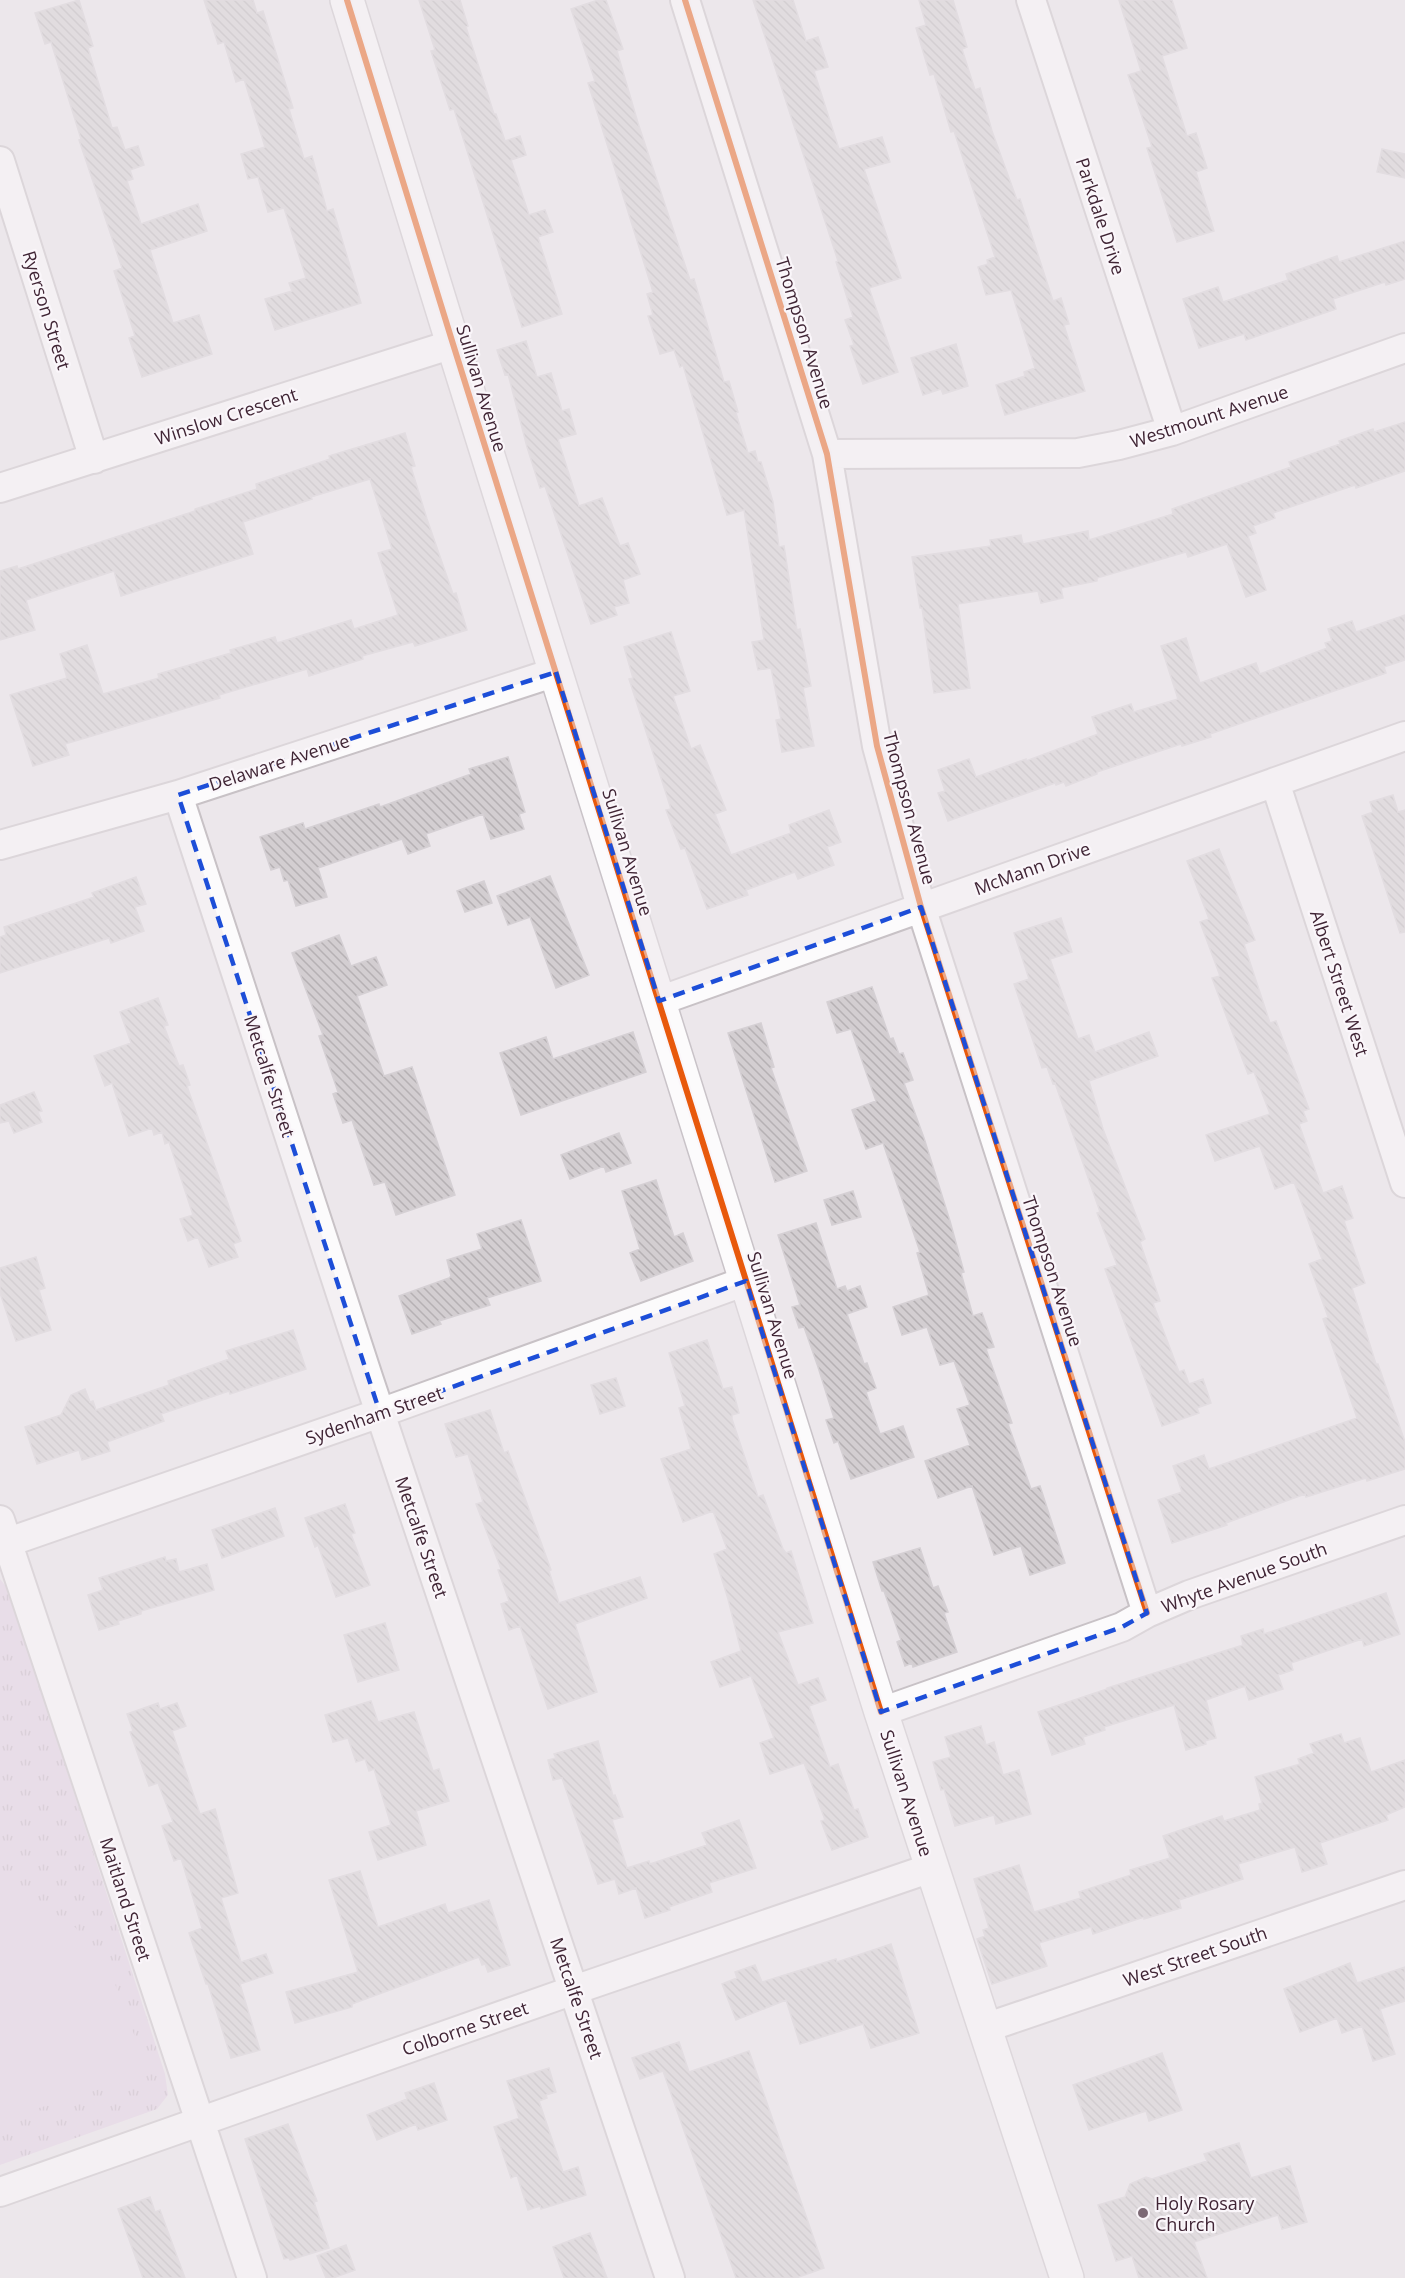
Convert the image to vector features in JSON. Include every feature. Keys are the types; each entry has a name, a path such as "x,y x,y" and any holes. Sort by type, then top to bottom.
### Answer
{"street":[{"name":"Sullivan Avenue","path":"347,0 881,1712 1067,2278"},
{"name":"Thompson Avenue","path":"685,0 827,454 877,746 921,907 1147,1613"},
{"name":"Parkdale Drive","path":"1031,0 1172,431"},
{"name":"Ryerson Street","path":"0,161 94,459"},
{"name":"Winslow Crescent","path":"0,488 453,344"},
{"name":"Westmount Avenue","path":"827,454 1078,453 1172,431 1405,348"},
{"name":"Delaware Avenue","path":"0,845 178,795 556,672"},
{"name":"McMann Drive","path":"659,1001 1405,736"},
{"name":"Albert Street West","path":"1275,782 1405,1183"},
{"name":"Metcalfe Street","path":"178,795 380,1413 670,2278"},
{"name":"Sydenham Street","path":"3,1536 380,1413 746,1281"},
{"name":"Whyte Avenue South","path":"881,1712 1122,1627 1147,1613 1189,1595 1405,1520"},
{"name":"Maitland Street","path":"3,1536 252,2278"},
{"name":"Colborne Street","path":"0,2192 574,1990 931,1868"},
{"name":"West Street South","path":"985,2028 1405,1885"}],"highlighted area":[{"path":"556,672 659,1001 921,907 1147,1613 1122,1627 881,1712 746,1281 380,1413 178,795"}],"green space":[{"path":"0,1579 8,1589 165,2074 168,2095 157,2109 0,2165"},
{"path":"0,1879 76,1928 112,1976 149,2074 0,2120"}],"building":[{"path":"79,0 93,46 88,48 112,128 117,127 125,150 138,146 144,165 130,170 133,179 127,181 141,224 198,204 207,231 150,250 173,323 199,315 212,354 142,377 129,338 135,336 114,271 122,268 79,140 81,139 51,42 45,44 35,13"},
{"path":"204,0 253,0 257,13 263,11 293,108 289,109 304,159 312,156 327,211 333,209 361,303 275,330 265,299 292,291 289,283 306,278 284,208 268,212 258,177 248,179 241,154 265,147 244,79 236,82 224,42 218,44"},
{"path":"419,0 460,0 468,26 466,27 505,141 520,136 526,155 511,160 529,215 545,210 553,232 538,237 562,314 522,327 454,109 450,110 431,51 435,50"},
{"path":"598,0 606,0 623,49 617,51 638,123 690,280 694,279 724,382 729,381 748,453 755,451 758,462 761,462 773,502 779,547 784,546 797,630 800,629 811,686 803,688 814,746 782,752 776,720 781,719 771,668 758,670 752,642 764,640 744,510 727,515 683,365 680,367 674,350 660,354 648,316 653,315 647,294 653,292 588,83 595,81 571,9"},
{"path":"753,0 793,0 806,41 818,37 828,67 814,71 839,149 882,137 890,162 864,169 901,278 869,288 898,372 863,384 850,346 854,345 845,320 853,317 836,262 838,261"},
{"path":"919,0 953,0 967,47 962,49 975,90 980,88 992,131 1017,200 1020,199 1053,301 1061,298 1069,324 1064,325 1085,391 1005,415 996,385 1025,376 1024,372 1035,368 1011,290 986,295 978,267 988,264 987,260 995,257 954,131 951,132 934,74 930,75 916,28 926,25"},
{"path":"1119,0 1172,0 1187,48 1162,56 1187,136 1196,133 1207,168 1196,172 1214,231 1177,242 1147,148 1152,147 1128,75 1141,71"},
{"path":"1382,149 1405,154 1405,178 1377,172"},
{"path":"1405,241 1405,279 1386,285 1385,282 1333,299 1336,309 1246,340 1244,334 1199,348 1183,299 1218,287 1223,302 1288,280 1286,274 1337,256 1339,262"},
{"path":"526,341 537,377 551,373 562,411 569,409 576,434 558,439 579,506 602,498 620,546 628,543 640,574 623,580 629,603 614,607 617,615 591,624 545,486 540,488 508,374 505,375 497,350"},
{"path":"956,344 968,386 943,394 941,389 923,395 911,358"},
{"path":"1405,422 1405,471 1356,488 1355,485 1273,513 1275,518 1253,526 1256,533 1248,536 1266,590 1246,597 1227,544 1188,557 1186,552 1097,578 1097,581 1061,588 1063,598 1041,603 1038,591 958,604 970,688 934,693 912,557 991,546 990,540 1021,535 1023,544 1088,531 1089,540 1173,514 1172,509 1291,467 1289,462 1340,444 1339,441 1373,429 1374,432"},
{"path":"405,433 415,466 411,467 427,519 453,594 456,593 467,630 415,646 413,642 362,656 363,659 309,676 307,669 219,695 220,698 65,744 69,755 33,766 10,695 67,678 60,654 87,645 103,694 159,678 158,674 231,653 230,650 275,637 277,643 351,620 354,629 398,615 378,553 392,549 370,479 311,497 312,499 243,522 253,554 121,596 114,571 26,600 35,630 0,640 0,571 17,566 18,569 195,511 195,509 257,489 256,484 330,459 329,456"},
{"path":"1405,615 1405,660 1384,667 1386,673 1210,734 1211,737 1182,746 1181,744 1097,772 1097,774 1066,786 1064,782 1056,785 1055,783 948,821 938,793 945,791 938,770 969,759 976,777 1098,734 1092,717 1131,704 1134,712 1178,699 1161,646 1186,638 1200,683 1256,663 1260,674 1327,648 1325,643 1332,641 1328,629 1352,621 1356,632"},
{"path":"671,632 690,691 673,696 691,749 700,745 726,810 715,814 731,855 791,833 789,825 829,810 841,842 827,847 834,865 798,879 795,872 746,890 748,895 707,909 685,848 681,849 666,810 671,809 629,679 633,678 624,647"},
{"path":"508,757 525,812 519,814 524,829 491,839 483,814 426,834 430,846 408,854 402,839 318,868 327,897 296,906 288,880 284,881 280,867 271,870 260,837 303,823 305,829 379,804 380,807 471,774 469,769"},
{"path":"1393,795 1398,812 1405,810 1405,932 1400,933 1362,816 1373,812 1370,802"},
{"path":"1219,849 1255,940 1244,944 1270,1023 1276,1021 1309,1109 1303,1111 1307,1121 1299,1124 1323,1193 1342,1186 1353,1218 1344,1221 1365,1283 1352,1288 1376,1364 1378,1364 1405,1442 1405,1469 1367,1481 1366,1478 1306,1497 1305,1494 1226,1523 1227,1525 1172,1543 1158,1500 1182,1492 1173,1466 1204,1455 1209,1469 1357,1418 1323,1319 1328,1317 1309,1264 1322,1259 1294,1182 1275,1189 1260,1146 1215,1161 1206,1135 1270,1114 1254,1072 1248,1074 1212,978 1220,976 1200,922 1209,919 1187,861"},
{"path":"550,876 589,975 556,988 530,917 508,925 497,896"},
{"path":"136,877 146,904 135,907 144,931 111,943 109,938 0,973 0,937 6,935 4,927 94,897 92,893"},
{"path":"484,881 492,903 465,912 457,891"},
{"path":"1061,918 1072,952 1050,959 1078,1039 1089,1035 1095,1052 1149,1032 1158,1056 1089,1081 1103,1129 1145,1239 1140,1242 1160,1301 1153,1303 1179,1372 1184,1370 1189,1384 1203,1379 1211,1403 1197,1408 1199,1413 1162,1426 1105,1269 1117,1265 1097,1213 1100,1212 1055,1083 1053,1084 1047,1067 1042,1068 1014,984 1029,979 1014,933"},
{"path":"339,935 351,966 376,957 387,985 357,996 384,1076 412,1067 455,1195 396,1215 385,1182 374,1185 352,1120 343,1123 333,1094 338,1092 319,1036 323,1035 292,953"},
{"path":"872,987 890,1039 893,1038 899,1054 903,1053 913,1080 904,1083 950,1221 973,1316 982,1313 994,1347 986,1349 1012,1423 1008,1424 1031,1489 1040,1486 1065,1563 1030,1575 1021,1546 994,1555 972,1486 938,1498 925,1461 970,1445 957,1409 970,1405 954,1361 940,1365 927,1327 902,1335 893,1307 929,1295 917,1253 920,1252 883,1143 866,1149 852,1110 876,1101 851,1029 837,1033 827,1002"},
{"path":"158,998 168,1025 164,1026 179,1066 183,1065 190,1085 187,1086 241,1241 233,1244 238,1257 209,1267 198,1237 188,1241 180,1219 193,1215 169,1142 165,1144 162,1132 154,1135 152,1128 129,1136 112,1083 105,1086 94,1056 131,1043 120,1012"},
{"path":"761,1023 774,1067 771,1068 807,1171 775,1182 728,1033"},
{"path":"633,1032 646,1072 521,1115 500,1053 546,1037 553,1059"},
{"path":"34,1092 42,1111 38,1112 42,1122 14,1133 9,1121 0,1123 0,1105"},
{"path":"619,1133 631,1163 606,1172 604,1166 570,1179 561,1155"},
{"path":"656,1180 674,1237 683,1233 693,1261 641,1281 630,1253 640,1249 622,1191"},
{"path":"853,1191 861,1217 832,1225 824,1200"},
{"path":"521,1220 541,1281 487,1298 490,1305 439,1321 441,1324 412,1334 399,1296 449,1278 451,1276 447,1260 482,1249 477,1234"},
{"path":"816,1223 837,1289 845,1286 847,1291 860,1286 867,1307 847,1314 864,1364 867,1363 876,1388 866,1392 880,1434 903,1426 914,1457 851,1479 838,1441 834,1443 826,1420 834,1418 818,1367 804,1327 799,1328 792,1307 800,1305 778,1235"},
{"path":"36,1257 45,1288 39,1290 51,1330 16,1341 0,1293 0,1268"},
{"path":"293,1330 306,1369 230,1394 229,1391 161,1414 164,1421 107,1442 110,1451 82,1460 79,1450 37,1464 25,1427 61,1415 71,1395 85,1389 96,1410 169,1385 168,1381 229,1359 226,1351"},
{"path":"707,1340 723,1389 732,1387 739,1413 732,1415 732,1419 758,1497 763,1495 783,1549 786,1553 791,1551 813,1623 778,1632 798,1685 818,1678 826,1700 809,1706 830,1767 838,1764 854,1810 858,1809 868,1837 832,1850 821,1821 825,1820 804,1763 770,1774 760,1743 774,1738 751,1676 720,1687 711,1662 741,1651 714,1554 727,1549 713,1511 683,1522 661,1459 691,1449 679,1408 685,1406 669,1353"},
{"path":"616,1378 625,1406 600,1414 591,1385"},
{"path":"490,1410 504,1453 508,1451 551,1570 549,1571 559,1603 640,1577 647,1598 575,1624 597,1692 548,1709 520,1626 509,1630 501,1604 509,1601 498,1570 501,1569 476,1504 483,1502 468,1454 456,1457 445,1424"},
{"path":"345,1504 355,1533 351,1534 370,1585 336,1597 318,1545 315,1547 305,1518"},
{"path":"275,1508 284,1536 222,1558 212,1530"},
{"path":"920,1548 933,1588 938,1586 948,1612 944,1613 957,1652 913,1667 912,1663 905,1666 897,1642 901,1640 873,1562"},
{"path":"165,1557 166,1561 176,1559 179,1572 207,1564 214,1590 141,1611 141,1614 118,1621 119,1624 99,1630 88,1595 103,1590 99,1578"},
{"path":"1386,1593 1400,1634 1364,1646 1362,1639 1291,1663 1293,1670 1278,1675 1283,1689 1249,1700 1245,1686 1206,1700 1216,1738 1205,1741 1206,1744 1186,1750 1174,1705 1104,1727 1105,1730 1083,1737 1085,1744 1052,1755 1038,1712 1243,1645 1241,1636 1263,1629 1264,1634"},
{"path":"385,1623 399,1670 358,1682 344,1635"},
{"path":"371,1701 378,1722 414,1712 433,1771 439,1769 449,1801 416,1811 426,1845 378,1860 369,1832 391,1825 374,1769 369,1771 365,1759 356,1762 348,1738 333,1742 325,1715"},
{"path":"158,1703 160,1709 177,1703 186,1726 172,1731 200,1814 215,1809 238,1893 221,1898 241,1962 266,1954 273,1973 240,1984 260,2050 231,2058 189,1933 202,1928 181,1858 174,1861 162,1826 173,1822 158,1783 149,1786 130,1732 133,1731 127,1714"},
{"path":"981,1726 986,1745 994,1742 1003,1775 1019,1770 1031,1814 996,1824 994,1815 955,1826 933,1762 951,1757 945,1737"},
{"path":"1341,1734 1344,1743 1360,1738 1371,1772 1405,1760 1405,1807 1386,1815 1388,1820 1320,1843 1327,1864 1302,1872 1295,1847 1238,1864 1243,1879 1179,1900 1181,1908 1144,1919 1144,1917 1093,1934 1091,1927 1039,1943 1047,1966 992,1984 977,1939 985,1936 983,1930 989,1928 974,1879 1019,1865 1034,1912 1081,1898 1079,1892 1131,1875 1130,1870 1170,1858 1163,1836 1222,1816 1224,1821 1260,1810 1259,1804 1262,1803 1255,1777 1300,1764 1298,1759 1314,1753 1310,1744"},
{"path":"598,1741 613,1796 615,1795 623,1817 612,1820 627,1868 649,1861 650,1864 707,1845 702,1833 739,1820 756,1868 709,1883 712,1892 645,1918 636,1888 619,1894 615,1879 598,1884 562,1778 553,1780 548,1760 556,1758 554,1754"},
{"path":"360,1871 378,1927 445,1904 448,1913 489,1900 510,1965 488,1972 479,1957 352,2004 352,2007 295,2023 286,1992 358,1972 329,1880"},
{"path":"891,1944 919,2033 871,2048 863,2024 800,2044 786,2000 736,2020 722,1984 737,1978 735,1972 755,1965 762,1982 836,1959 837,1962"},
{"path":"1350,1963 1357,1983 1405,1967 1405,2001 1380,2009 1395,2054 1373,2061 1362,2026 1342,2033 1337,2018 1300,2032 1284,1989"},
{"path":"679,2042 689,2072 749,2051 824,2268 796,2278 736,2278 663,2071 640,2079 632,2058"},
{"path":"1162,2053 1182,2110 1149,2121 1146,2111 1089,2130 1073,2085"},
{"path":"549,2068 556,2092 546,2095 547,2098 539,2101 563,2172 578,2167 586,2195 541,2209 540,2206 528,2210 517,2175 511,2178 494,2127 519,2118 507,2081"},
{"path":"434,2083 447,2120 418,2130 416,2124 377,2140 367,2115 407,2099 405,2093"},
{"path":"288,2124 317,2201 314,2202 329,2248 290,2260 289,2258 284,2259 245,2139"},
{"name":"Holy Rosary Church","path":"1239,2143 1251,2178 1290,2166 1307,2222 1282,2229 1278,2215 1194,2242 1207,2278 1139,2278 1132,2256 1116,2261 1098,2205 1125,2197 1130,2184 1146,2177 1152,2179 1207,2161 1204,2154"},
{"path":"150,2197 155,2212 160,2210 185,2278 143,2278 118,2209"},
{"path":"590,2233 607,2278 564,2278 553,2247"},
{"path":"346,2245 355,2270 333,2278 326,2278 317,2256"}],"cycle path":[{"path":"347,0 881,1712"},
{"path":"685,0 827,454 877,746 921,907 1147,1613"}],"place":[{"name":"Holy Rosary Church","path":"1143,2213"}]}
